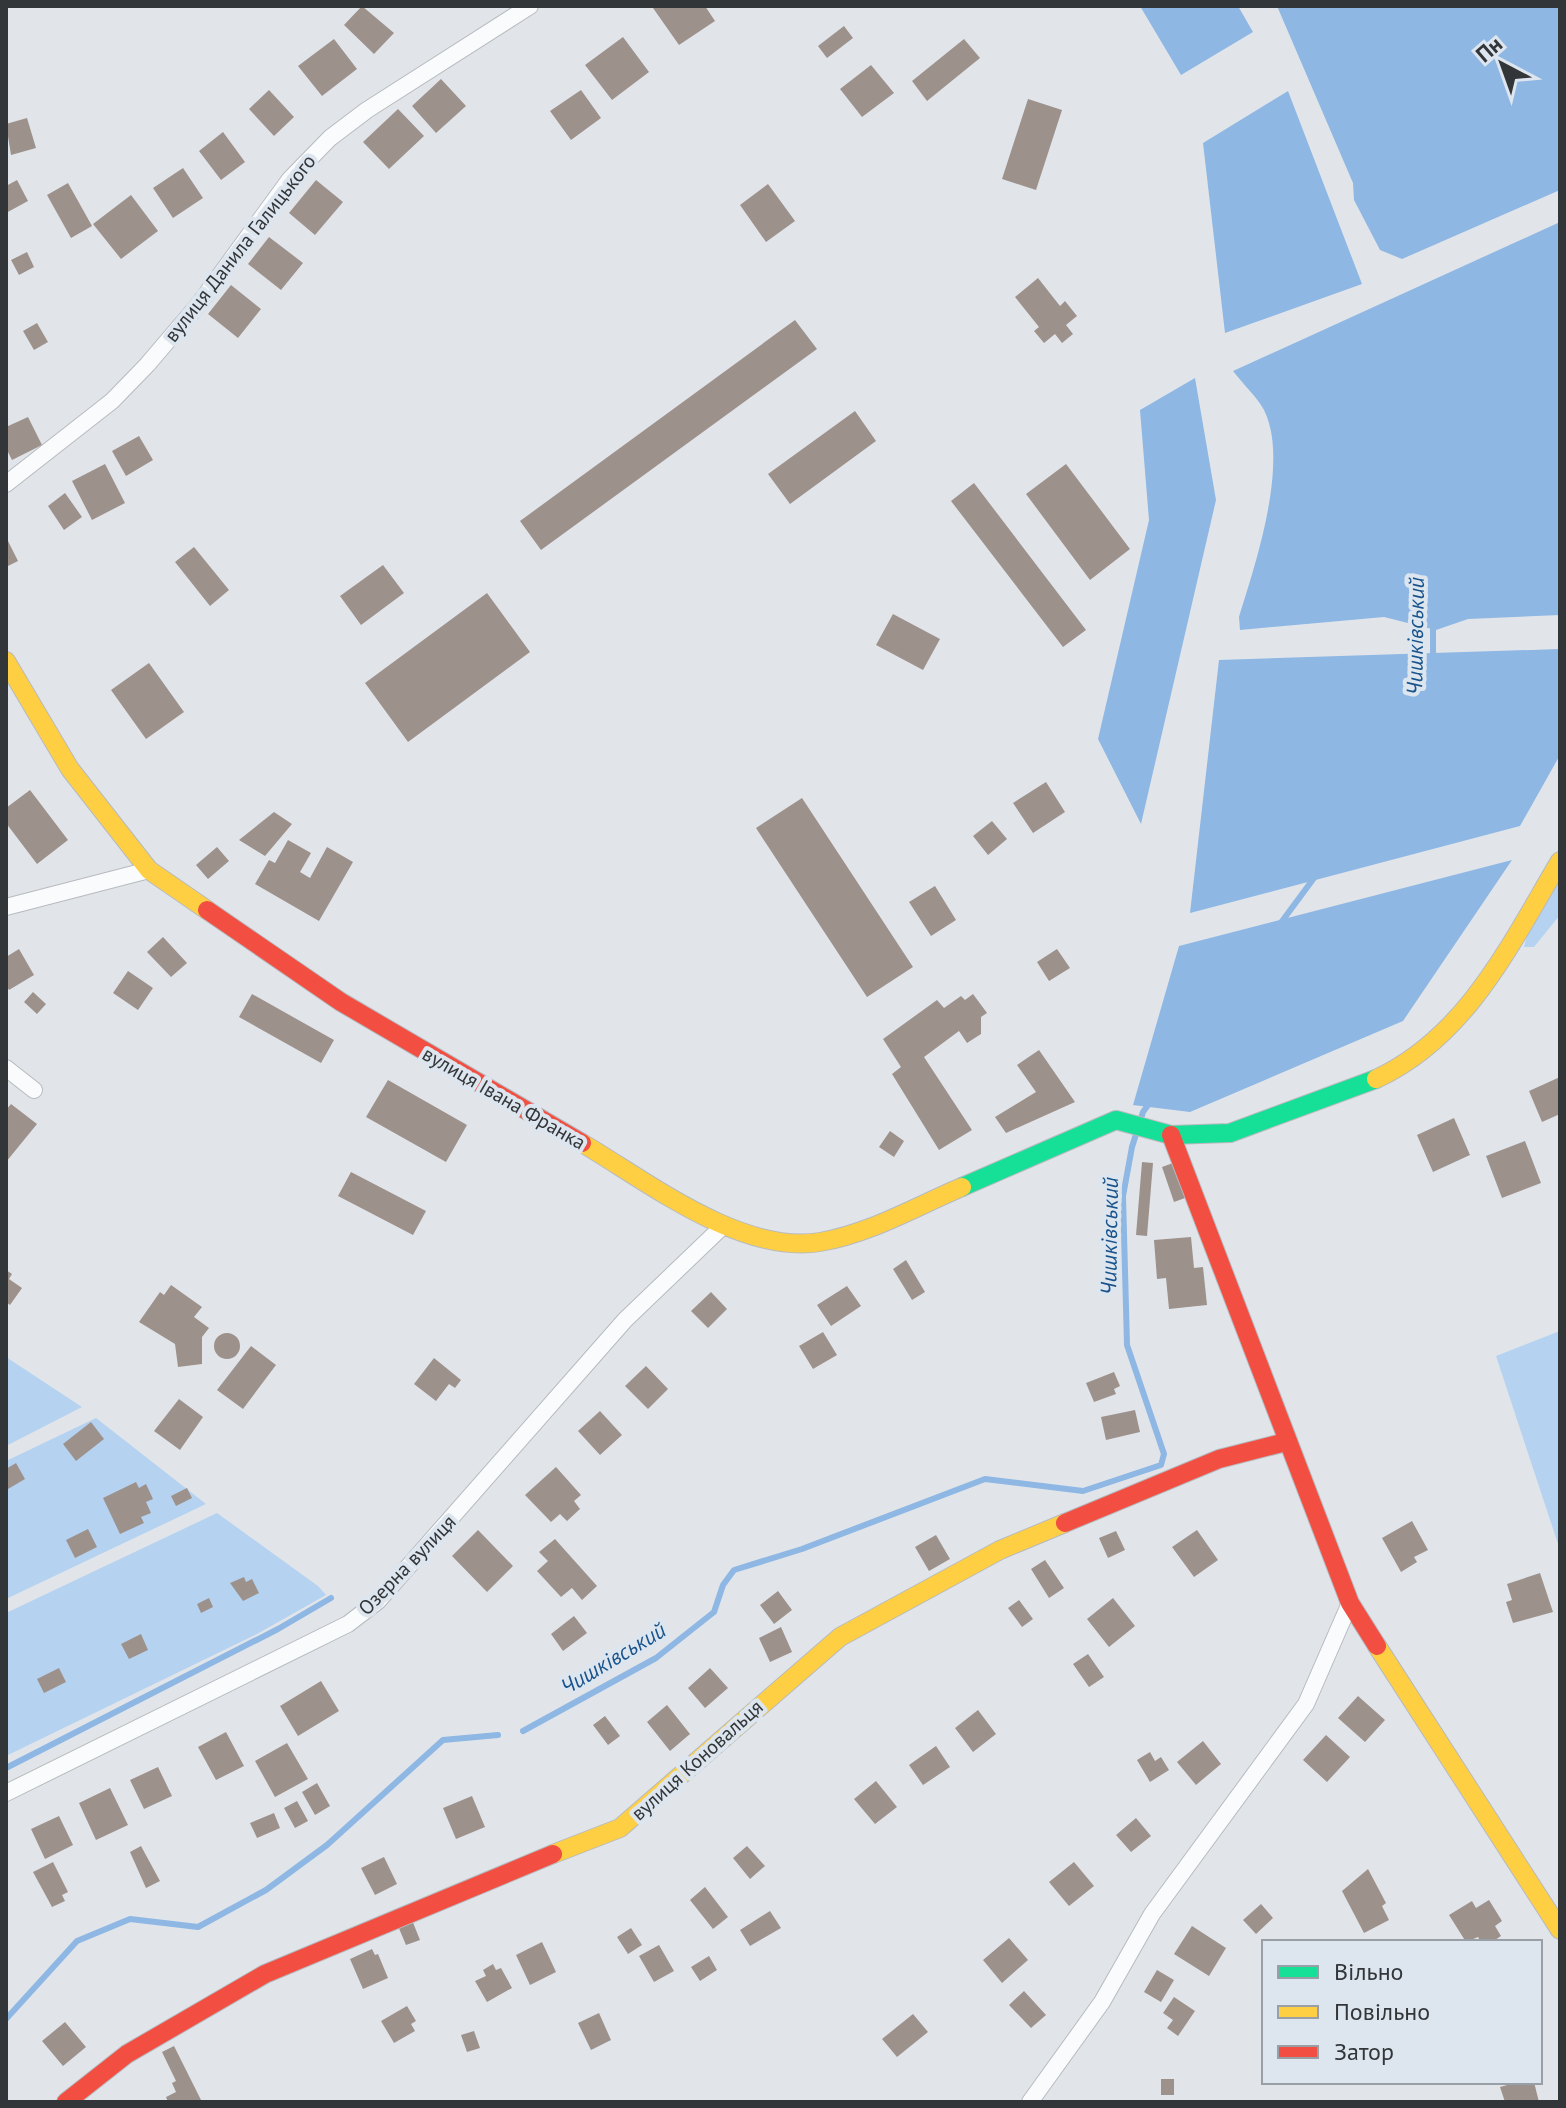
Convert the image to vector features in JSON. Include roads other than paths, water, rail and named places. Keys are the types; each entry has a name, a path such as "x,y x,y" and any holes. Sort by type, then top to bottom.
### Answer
{"street":[{"name":"вулиця Данила Галицького","path":"6,484 112,401 147,365 199,304 290,179 330,138 367,110 530,6"},
{"name":"вулиця Івана Франка","path":"6,661 70,769 149,870 341,1002 723,1226 774,1245 814,1246 853,1234 1123,1121 1165,1134"},
{"path":"1560,861 1485,985 1440,1039 1380,1078 1230,1133 1165,1134 1350,1603 1560,1930"},
{"path":"6,907 149,870"},
{"path":"6,1068 34,1090"},
{"name":"Озерна вулиця","path":"6,1793 348,1624 378,1601 625,1320 723,1226"},
{"name":"вулиця Коновальця","path":"66,2102 127,2054 265,1974 415,1909 620,1828 731,1728 840,1637 1000,1550 1219,1459 1286,1442"},
{"path":"1030,2102 1102,2002 1152,1914 1306,1704 1350,1603"}],"waterway":[{"name":"Чишківський","path":"1433,624 1433,661"},
{"name":"Чишківський","path":"1280,924 1314,878"},
{"name":"Чишківський","path":"523,1731 656,1658 714,1612 723,1585 734,1570 802,1549 985,1479 1083,1491 1161,1465 1164,1454 1127,1345 1123,1196 1132,1147 1143,1112 1151,1101"},
{"path":"6,1768 278,1629 331,1598"},
{"name":"Чишківський","path":"6,2019 77,1941 130,1919 198,1927 266,1890 327,1845 443,1740 498,1735"}]}
